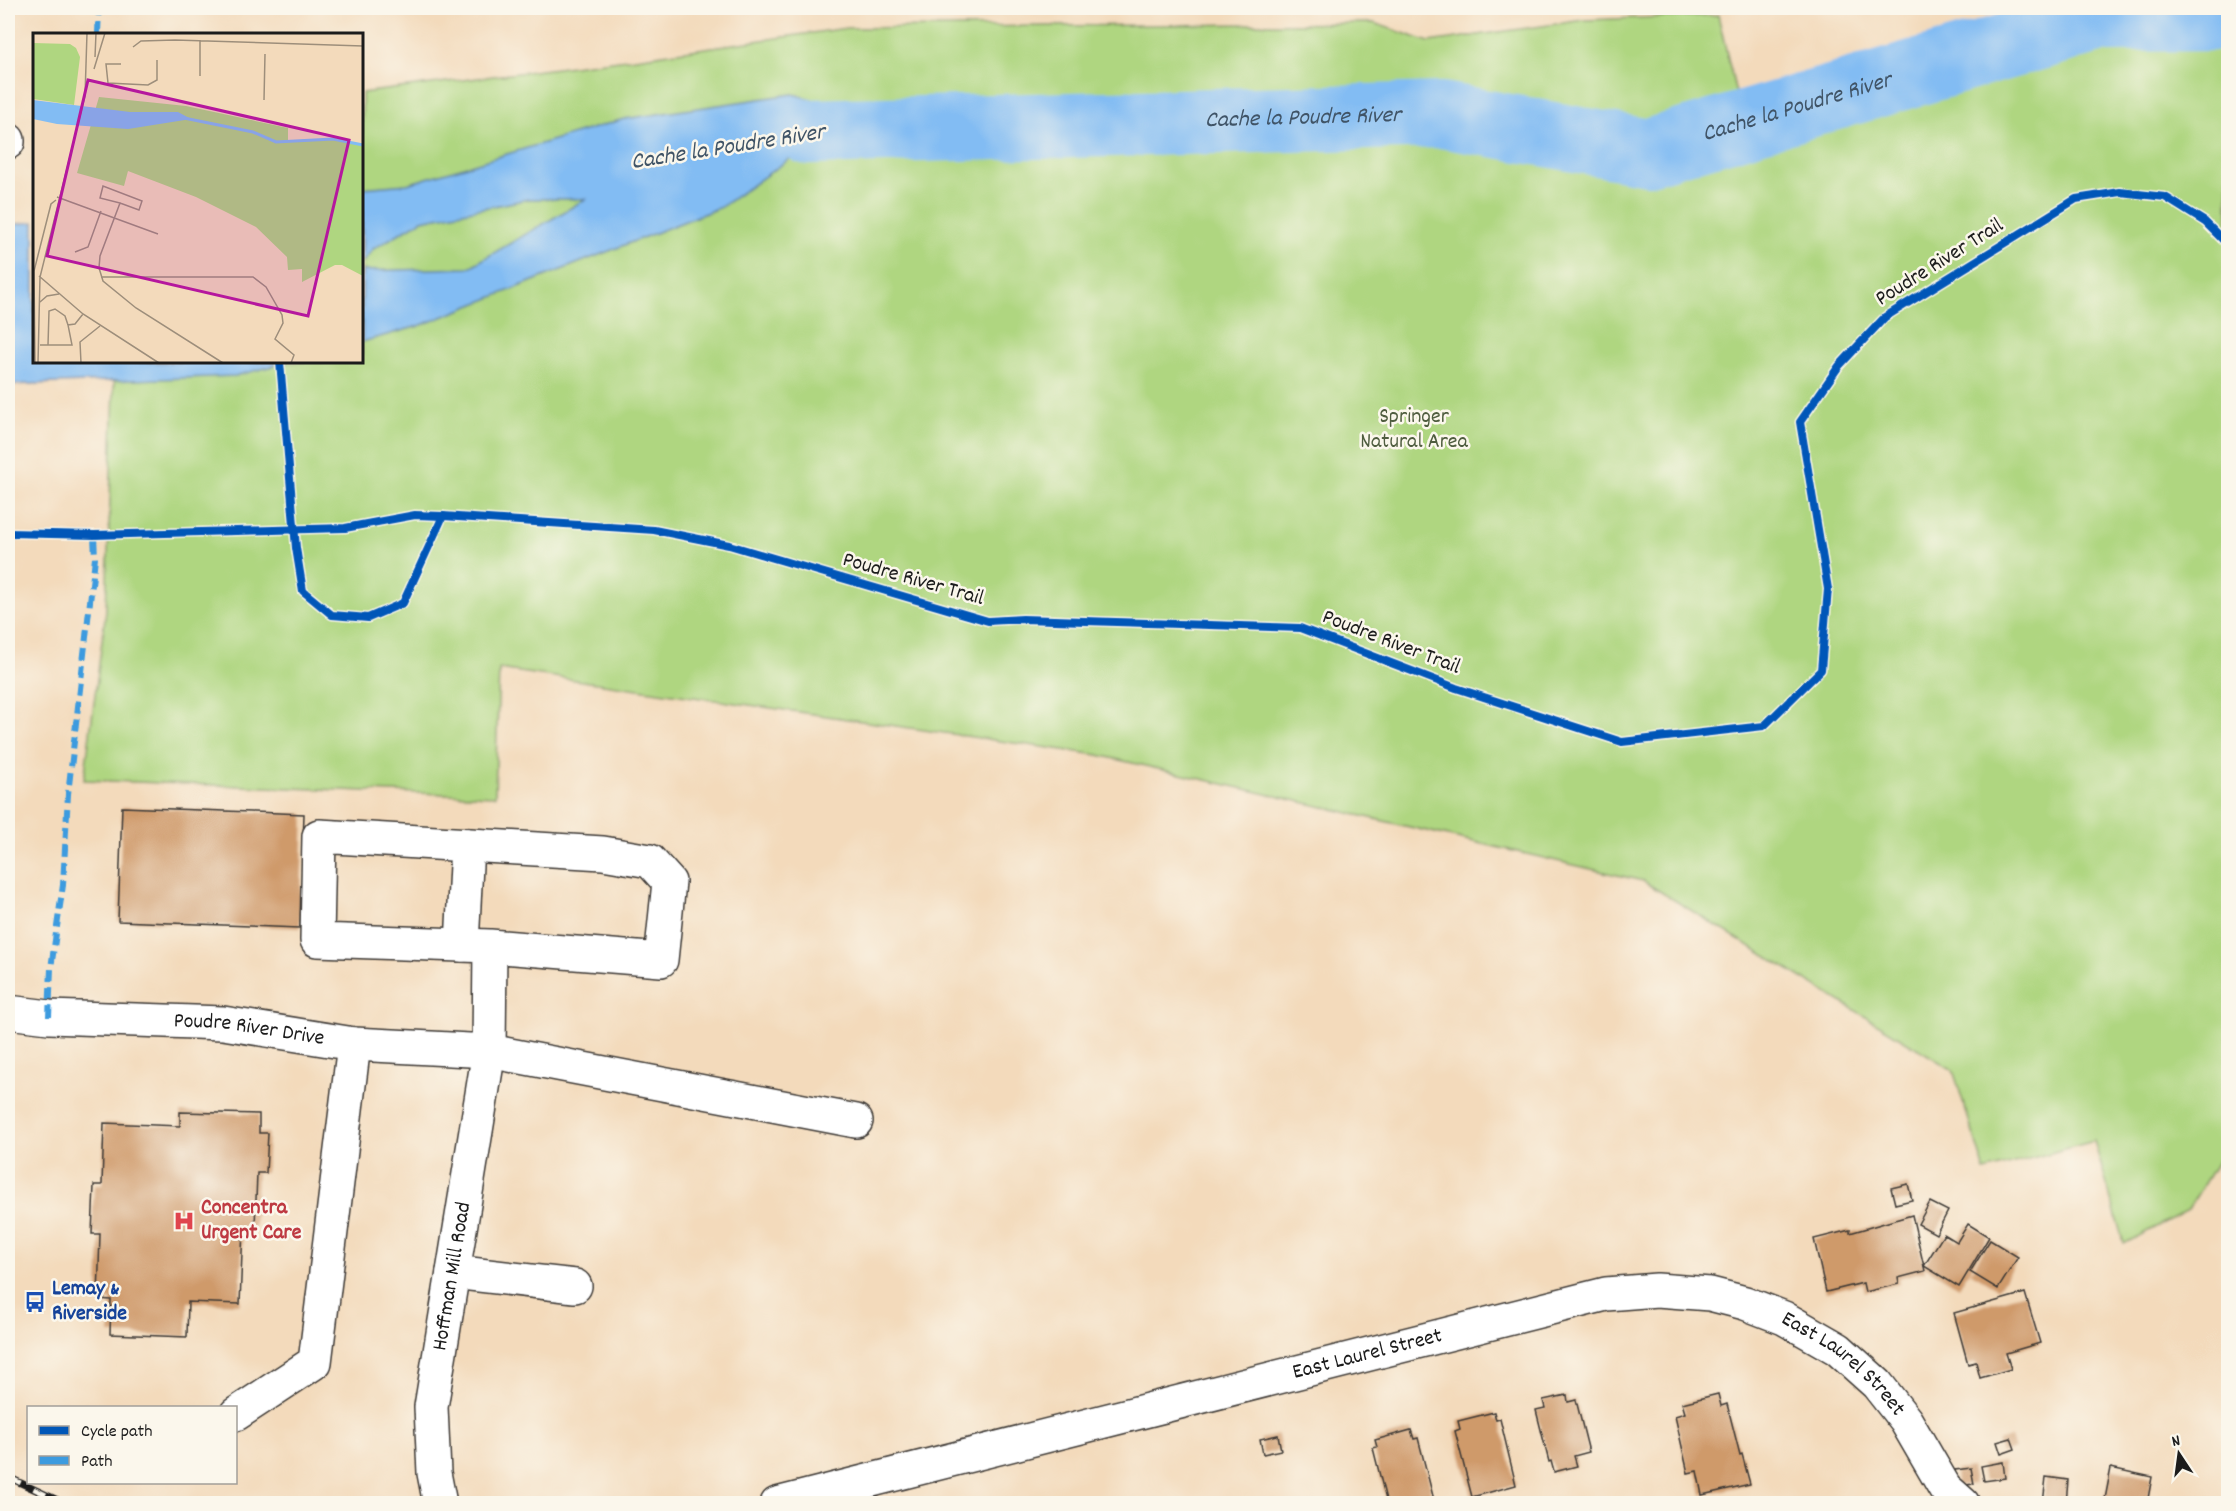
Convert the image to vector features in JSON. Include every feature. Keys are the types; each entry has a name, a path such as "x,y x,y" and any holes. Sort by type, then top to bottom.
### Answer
{"street":[{"path":"319,836 467,845 603,853 650,861 669,882 662,960 476,945 317,940 319,836"},
{"name":"Hoffman Mill Road","path":"440,1503 434,1473 431,1407 489,1051 467,845"},
{"name":"Poudre River Drive","path":"8,1012 49,1017 223,1023 354,1044 489,1051 856,1121"},
{"path":"237,1413 315,1362 354,1044"},
{"path":"453,1272 575,1286"},
{"name":"East Laurel Street","path":"777,1503 1606,1294 1657,1290 1710,1294 1745,1303 1784,1318 1838,1349 1869,1377 1906,1420 1945,1488 1964,1503"}],"green space":[{"name":"Springer Natural Area","path":"1718,15 1743,124 2100,19 2228,18 2228,1144 2188,1210 2124,1244 2094,1141 1985,1171 1953,1070 1643,881 1098,755 499,669 495,796 84,780 106,610 115,363 363,363 363,93 847,28 1374,23 1429,42 1584,20"}],"water":[{"path":"793,94 912,127 801,151 721,207 419,326 363,342 363,271 468,268 586,199 529,199 422,220 373,249 363,262 363,188 407,184 624,119"},
{"path":"33,222 33,363 284,363 235,376 8,385 8,225"}],"building":[{"path":"122,807 304,814 300,928 118,921"},
{"path":"180,1112 259,1114 259,1133 268,1133 266,1173 257,1173 255,1227 243,1227 240,1304 188,1302 187,1337 110,1334 111,1300 98,1299 100,1234 92,1234 94,1185 102,1185 104,1123 180,1126"},
{"path":"1908,1184 1912,1200 1895,1204 1891,1188"},
{"path":"1930,1202 1948,1211 1936,1234 1918,1224"},
{"path":"1912,1215 1925,1271 1898,1278 1899,1284 1865,1292 1863,1283 1826,1292 1814,1239 1850,1230 1850,1233"},
{"path":"1968,1224 1989,1237 1959,1287 1924,1266 1944,1234 1957,1242"},
{"path":"1990,1240 2018,1257 1998,1289 1970,1272"},
{"path":"2025,1293 2040,1343 2006,1353 2011,1369 1980,1378 1976,1362 1968,1364 1954,1313"},
{"path":"1718,1394 1721,1406 1727,1404 1750,1484 1702,1495 1697,1471 1688,1473 1675,1416 1685,1413 1682,1403"},
{"path":"1567,1395 1568,1402 1576,1400 1589,1452 1574,1456 1577,1466 1554,1472 1551,1461 1549,1462 1536,1410 1545,1408 1543,1400"},
{"path":"1494,1412 1496,1420 1500,1419 1516,1485 1472,1497 1455,1431 1460,1429 1458,1421"},
{"path":"1411,1430 1414,1439 1418,1438 1435,1504 1387,1504 1373,1448 1377,1447 1375,1440"},
{"path":"1278,1435 1281,1450 1263,1454 1260,1439"},
{"path":"2011,1438 2015,1449 2001,1454 1997,1442"},
{"path":"2003,1462 2005,1478 1984,1481 1981,1466"},
{"path":"1971,1468 1974,1484 1956,1486 1955,1470"},
{"path":"2111,1468 2152,1477 2147,1504 2104,1504"},
{"path":"2046,1477 2068,1480 2066,1504 2043,1504"}],"waterway":[{"name":"Cache la Poudre River","path":"809,132 1442,115 1648,152 2100,19 2228,18"}],"railway":[{"path":"8,1477 66,1504"}],"marked path":[{"path":"98,33 99,8"},
{"path":"49,1017 51,968 63,885 68,794 95,558 94,535"}],"cycle path":[{"name":"Poudre River Trail","path":"280,363 296,548 303,591 332,615 368,618 403,603 443,516 654,530 729,545 988,621 1023,619 1300,628 1456,688 1622,742 1764,726 1821,670 1828,589 1800,422 1839,366 1885,317 2076,199 2120,192 2165,197 2205,222 2228,245"},
{"path":"8,533 94,535 345,528 415,515 443,516"}],"place":[{"name":"Concentra Urgent Care","path":"184,1221"},
{"name":"Lemay & Riverside","path":"35,1302"}]}
